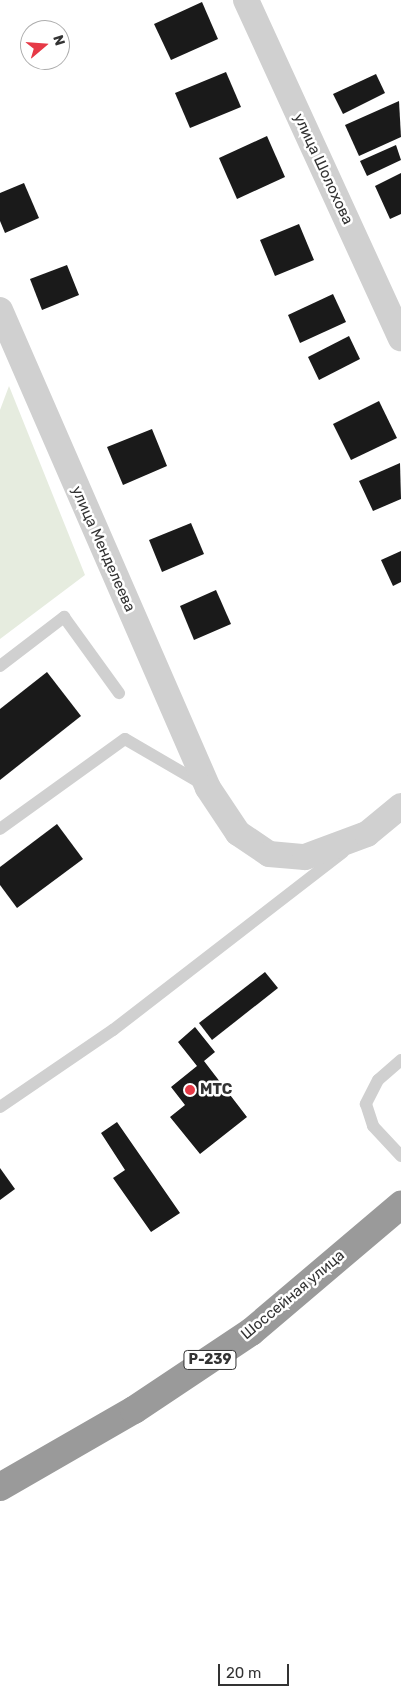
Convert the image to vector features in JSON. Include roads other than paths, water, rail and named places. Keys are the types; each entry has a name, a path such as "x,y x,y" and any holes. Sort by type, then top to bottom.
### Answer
{"highway":[{"name":"Шоссейная улица","path":"0,1487 134,1410 252,1332 401,1205"}],"street":[{"name":"улица Шолохова","path":"246,0 401,338"},
{"name":"улица Менделеева","path":"0,310 208,788 238,833 269,854 305,857 367,834 400,810"}],"lane":[{"path":"0,666 64,617 119,693"},
{"path":"0,829 125,739 208,788"},
{"path":"0,1107 113,1030 367,834"},
{"path":"401,1060 378,1080 366,1104 373,1126 401,1156"}],"place":[{"name":"МТС","path":"190,1090"}]}
